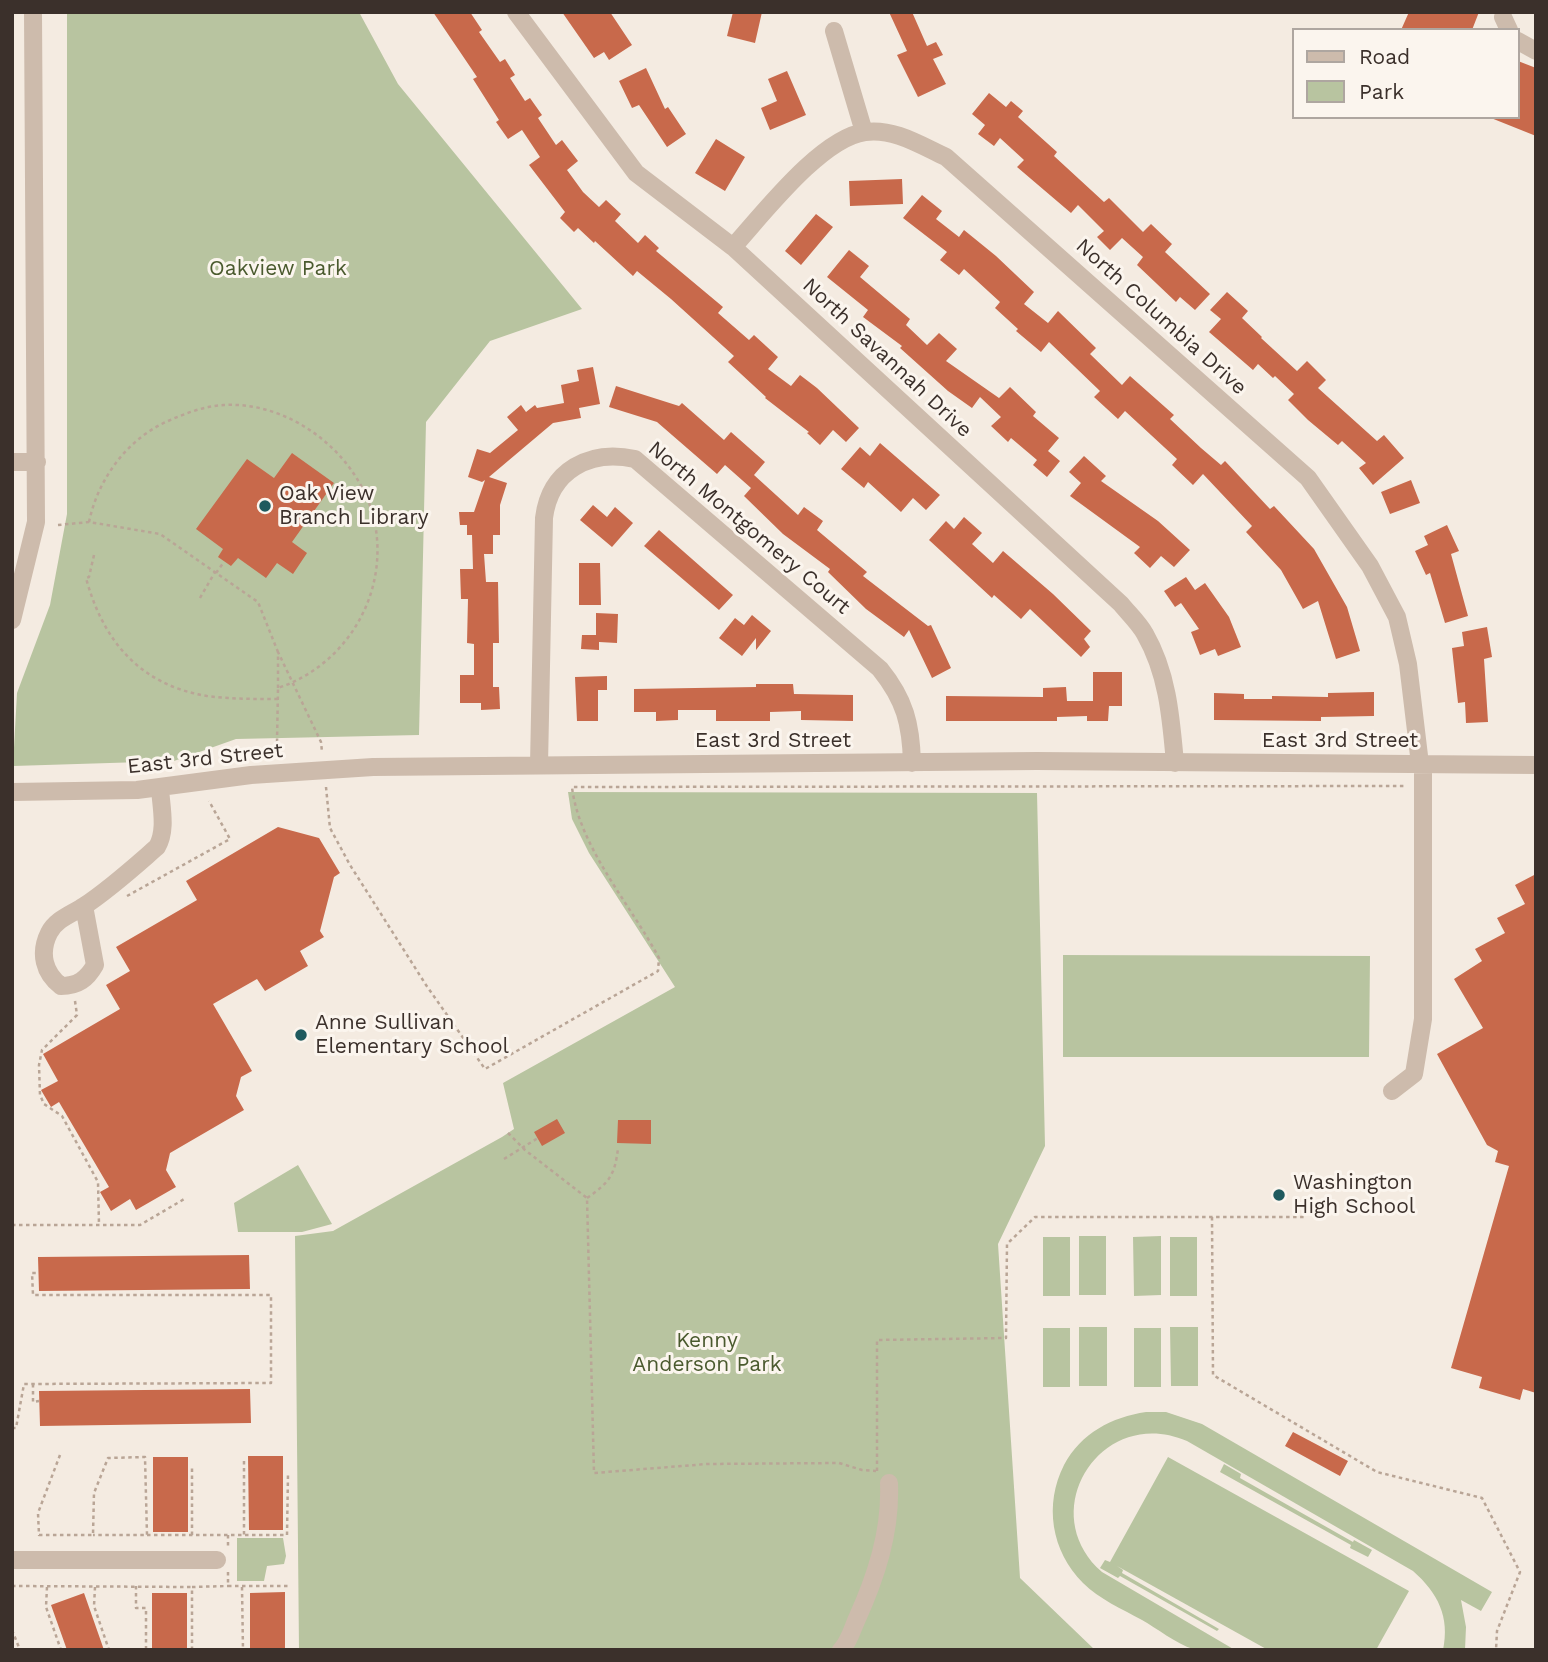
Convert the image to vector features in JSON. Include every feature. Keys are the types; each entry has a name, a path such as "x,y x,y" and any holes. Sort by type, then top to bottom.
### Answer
{"street":[{"path":"12,620 36,522 33,12"},
{"name":"North Savannah Drive","path":"516,12 636,173 733,247 1121,604 1144,633 1159,667 1171,709 1175,763"},
{"path":"834,31 864,132"},
{"path":"1520,42 1536,51"},
{"name":"North Columbia Drive","path":"733,247 804,168 828,147 864,132 901,135 946,157 1308,478 1370,565 1397,617 1408,664 1421,764 1423,1019 1414,1074 1392,1091"},
{"name":"North Montgomery Court","path":"539,765 546,499 552,487 576,465 605,456 635,459 880,669 897,690 909,721 912,763"},
{"path":"12,462 37,462"},
{"name":"East 3rd Street","path":"12,792 85,793 160,788 251,775 373,767 1037,761 1536,765"},
{"path":"84,906 161,841 163,830 160,788"},
{"path":"841,1650 865,1601 881,1559 890,1502 890,1483"},
{"path":"12,1560 224,1556"}],"path":[{"path":"89,522 93,503 102,485 125,452 157,426 195,410 226,405 256,408 285,417 320,437 351,469 363,491 376,530 376,571 365,611 344,644 324,664 294,683 278,688"},
{"path":"58,525 89,522 160,534 258,602 278,652 321,742 330,828 419,975 485,1069 658,971 659,958 596,853 574,806 572,787 1410,786"},
{"path":"94,555 89,577 86,578 95,606 106,631 133,662 166,683 194,693 223,698 278,699"},
{"path":"200,598 224,562"},
{"path":"277,743 278,652"},
{"path":"118,902 230,839 209,801"},
{"path":"68,1002 75,1001 77,1015 42,1050 39,1065 40,1095 44,1104 62,1116 98,1182 99,1225"},
{"path":"508,1133 587,1198"},
{"path":"504,1159 538,1138"},
{"path":"587,1198 605,1186 616,1167 618,1148"},
{"path":"12,1225 139,1225 186,1198"},
{"path":"587,1198 594,1473 707,1464 839,1463 862,1470 877,1471 877,1340 1006,1338 1007,1244 1035,1217 1306,1217"},
{"path":"1212,1217 1213,1374 1377,1472 1482,1498 1520,1572 1497,1631 1496,1650"},
{"path":"12,1428 16,1428 24,1384 271,1383 271,1295 33,1295 32,1273 36,1273"},
{"path":"33,1384 33,1402 39,1401"},
{"path":"60,1455 38,1513 39,1535 287,1535 288,1474"},
{"path":"93,1535 94,1493 108,1458 145,1457 146,1535"},
{"path":"244,1461 244,1535"},
{"path":"192,1466 192,1535"},
{"path":"228,1535 224,1556 228,1586"},
{"path":"12,1586 288,1586"},
{"path":"136,1586 136,1608 146,1608 146,1650"},
{"path":"242,1586 243,1650"},
{"path":"47,1587 46,1606 61,1650"},
{"path":"95,1587 94,1606 109,1650"},
{"path":"192,1587 192,1650"},
{"path":"12,1630 20,1650"}],"green space":[{"name":"Oakview Park","path":"67,12 359,12 398,84 582,309 490,341 426,422 419,735 236,739 174,761 13,766 17,693 50,605 67,514"},
{"name":"Kenny Anderson Park","path":"568,792 1037,793 1045,1146 998,1244 1020,1578 1095,1650 299,1650 295,1236 333,1231 502,1137 514,1129 503,1083 675,987 589,853 572,819"},
{"path":"1063,955 1370,956 1369,1057 1063,1057"},
{"path":"298,1165 332,1224 302,1232 238,1232 234,1203"},
{"path":"1079,1236 1106,1236 1106,1295 1079,1295"},
{"path":"1161,1236 1161,1295 1134,1296 1133,1237"},
{"path":"1043,1237 1070,1237 1070,1296 1043,1296"},
{"path":"1170,1237 1197,1237 1197,1296 1170,1296"},
{"path":"1079,1327 1107,1327 1107,1386 1079,1386"},
{"path":"1170,1327 1198,1327 1198,1386 1171,1386"},
{"path":"1043,1328 1070,1328 1070,1387 1043,1387"},
{"path":"1134,1328 1161,1328 1161,1387 1134,1387"},
{"path":"1146,1412 1166,1412 1202,1424 1492,1592 1481,1611 1461,1600 1466,1627 1465,1650 1443,1650 1445,1627 1440,1606 1429,1588 1413,1571 1187,1441 1156,1434 1128,1437 1105,1450 1087,1470 1076,1494 1074,1521 1082,1547 1102,1572 1235,1650 1203,1651 1187,1647 1096,1594 1072,1570 1058,1542 1053,1511 1058,1480 1071,1454 1088,1435 1121,1418"},
{"path":"1168,1457 1409,1591 1376,1650 1268,1650 1117,1566 1123,1570 1122,1573 1219,1629 1217,1631 1120,1576 1118,1578 1100,1568 1105,1560 1110,1562"},
{"path":"1224,1464 1241,1474 1240,1478 1372,1550 1368,1557 1220,1472"},
{"path":"237,1538 283,1538 286,1556 284,1564 267,1566 264,1581 237,1581"}],"building":[{"path":"433,12 470,12 482,30 479,32 500,62 505,59 515,75 510,78 525,101 530,98 542,115 538,118 556,145 562,140 578,161 567,170 583,192 599,207 606,200 621,214 615,221 638,243 645,235 659,248 656,251 723,307 718,313 749,340 754,335 778,357 768,369 791,386 800,375 817,388 859,428 846,442 833,430 820,445 807,433 809,432 765,398 728,362 734,356 671,299 637,271 633,276 595,241 594,243 578,228 574,232 560,218 565,212 529,165 540,157 522,130 508,139 473,79 477,77"},
{"path":"562,12 610,12 632,45 609,60 604,52 594,58"},
{"path":"733,12 762,12 755,43 727,36"},
{"path":"889,12 912,12 927,46 936,42 943,55 933,59 946,84 918,97 897,55 907,51"},
{"path":"1409,12 1479,12 1473,28 1402,28"},
{"path":"1520,62 1536,68 1536,136 1494,119 1520,119"},
{"path":"646,68 665,109 668,107 686,134 667,147 639,105 632,108 619,81"},
{"path":"787,71 806,115 770,130 761,108 777,101 768,79"},
{"path":"989,93 1006,107 1011,101 1023,111 1018,117 1057,152 1054,156 1104,202 1109,198 1143,232 1151,224 1172,244 1165,252 1210,294 1195,310 1180,297 1176,302 1137,265 1143,257 1122,238 1110,250 1097,237 1104,231 1078,205 1071,213 1017,167 1024,160 1000,138 994,146 978,134 985,125 972,114"},
{"path":"716,139 745,157 725,191 695,173"},
{"path":"902,179 903,204 850,206 849,181"},
{"path":"922,195 942,211 936,219 959,237 964,230 1034,292 1024,304 1048,323 1058,311 1096,348 1090,354 1122,385 1130,376 1174,415 1170,419 1201,448 1221,465 1225,461 1270,509 1274,506 1314,549 1347,607 1360,651 1336,659 1318,601 1303,609 1281,570 1246,532 1252,526 1203,474 1193,485 1172,465 1177,459 1125,411 1118,419 1094,397 1100,391 1049,342 1041,352 1016,331 1018,329 995,308 1000,302 964,269 959,275 940,260 947,252 903,218"},
{"path":"816,214 833,227 801,265 785,251"},
{"path":"849,250 869,266 860,277 910,319 906,325 927,345 939,333 957,349 946,361 999,398 1010,387 1036,412 1033,416 1059,438 1048,451 1060,461 1047,477 1033,465 1037,460 1011,438 1008,442 991,426 1001,417 980,397 972,408 948,391 900,348 902,346 863,317 868,310 827,277"},
{"path":"1227,292 1248,311 1242,318 1261,338 1297,371 1307,361 1326,380 1318,388 1377,441 1384,435 1404,458 1373,485 1359,468 1366,463 1342,441 1338,445 1308,420 1288,400 1294,394 1275,376 1273,378 1258,364 1253,370 1209,332 1221,319 1210,310"},
{"path":"593,367 600,404 579,408 581,418 553,423 489,477 507,483 500,505 500,535 493,535 493,554 484,554 486,582 498,582 499,643 493,643 493,687 499,687 500,709 481,710 481,703 460,703 460,675 474,675 474,644 467,643 468,599 461,599 460,569 473,569 472,535 467,535 467,525 460,525 459,512 474,512 485,480 482,482 468,477 477,449 490,453 518,430 507,417 521,405 526,412 535,405 537,408 564,403 561,385 579,381 577,370"},
{"path":"616,386 679,406 682,403 724,440 731,432 765,462 754,475 798,515 804,507 823,521 817,530 867,572 863,576 928,626 931,625 951,668 932,678 909,630 904,637 866,609 828,572 830,569 783,534 744,496 751,488 725,465 717,474 657,422 609,407"},
{"path":"880,443 940,495 926,510 913,498 901,512 868,482 864,488 841,469 860,447 870,456"},
{"name":"Oak View Branch Library","path":"292,453 334,483 292,542 307,553 293,574 277,563 266,578 238,558 231,566 218,557 223,549 196,529 247,459 274,478"},
{"path":"1084,456 1106,476 1101,481 1158,521 1190,550 1174,567 1161,556 1150,568 1134,553 1140,547 1070,496 1081,483 1069,472"},
{"path":"1411,480 1420,503 1390,514 1381,492"},
{"path":"593,505 607,517 615,507 633,523 612,547 580,520"},
{"path":"964,517 982,533 972,544 993,563 1003,551 1091,631 1084,639 1090,647 1081,657 1030,609 1021,619 994,595 992,598 929,540 946,521 954,529"},
{"path":"1447,525 1459,551 1451,554 1468,616 1445,623 1430,573 1426,575 1415,551 1428,545 1424,536"},
{"path":"659,530 733,595 719,610 644,546"},
{"path":"579,563 600,563 601,605 579,605"},
{"path":"1186,577 1195,590 1205,583 1229,617 1241,647 1218,656 1215,649 1200,655 1191,632 1199,629 1181,603 1175,607 1164,591"},
{"path":"596,613 618,614 617,643 599,642 599,650 581,649 582,635 596,635"},
{"path":"752,615 771,631 756,650 756,638 742,656 719,638 735,618 744,625"},
{"path":"1487,627 1492,657 1484,659 1488,722 1466,723 1465,702 1458,703 1452,648 1464,646 1462,632"},
{"path":"1093,672 1122,672 1122,706 1109,706 1108,721 1087,721 1087,716 1057,717 1057,721 946,721 946,696 1043,697 1043,688 1066,687 1067,701 1093,701"},
{"path":"607,676 607,690 598,690 598,721 577,721 575,677"},
{"path":"756,684 793,684 794,694 853,695 853,721 801,720 801,711 770,712 770,721 716,721 716,710 678,710 678,720 656,721 656,712 634,712 634,689 756,687"},
{"path":"1374,692 1374,716 1321,717 1321,721 1214,720 1214,693 1244,694 1244,699 1272,699 1272,696 1328,697 1328,693"},
{"name":"Anne Sullivan Elementary School","path":"278,827 319,838 340,873 334,877 320,931 324,937 300,951 308,966 265,991 257,979 213,1004 252,1071 241,1077 236,1096 244,1110 170,1153 166,1170 176,1187 136,1210 130,1199 111,1211 100,1192 109,1187 59,1102 51,1107 41,1090 58,1081 43,1054 120,1009 106,985 130,971 116,947 197,900 186,881"},
{"path":"1536,874 1536,1393 1523,1389 1520,1400 1479,1388 1482,1377 1451,1368 1509,1166 1495,1162 1498,1151 1487,1145 1437,1054 1483,1028 1454,979 1482,961 1475,949 1505,933 1497,918 1525,904 1515,885"},
{"path":"557,1119 565,1133 542,1146 534,1132"},
{"path":"618,1120 651,1120 651,1144 617,1143"},
{"path":"249,1255 250,1289 39,1291 38,1257"},
{"path":"250,1389 251,1423 40,1426 39,1391"},
{"path":"1293,1432 1348,1461 1340,1476 1285,1446"},
{"path":"248,1456 283,1456 283,1530 249,1530"},
{"path":"153,1457 188,1457 188,1532 153,1532"},
{"path":"285,1592 285,1650 250,1650 250,1593"},
{"path":"84,1593 104,1650 67,1650 51,1605"},
{"path":"152,1593 187,1593 187,1650 152,1650"}],"place":[{"name":"Oak View Branch Library","path":"265,506"},
{"name":"Anne Sullivan Elementary School","path":"301,1035"},
{"name":"Washington High School","path":"1279,1195"}]}
